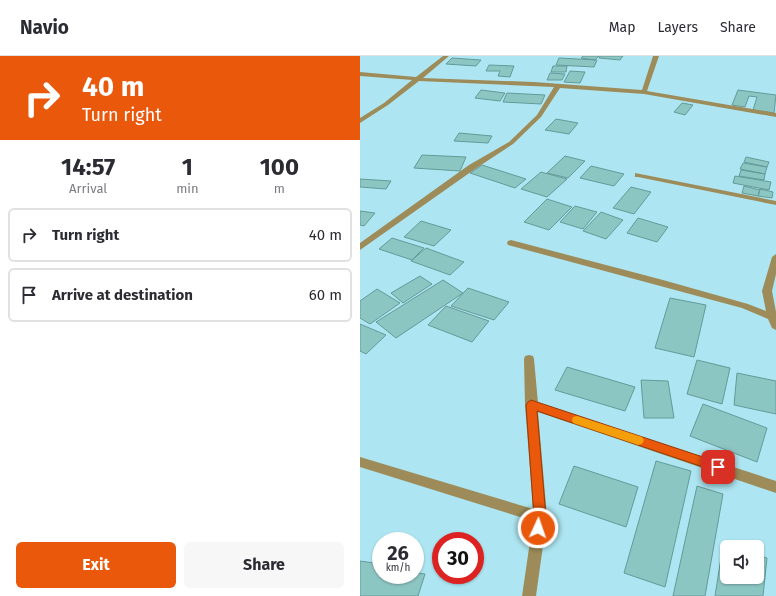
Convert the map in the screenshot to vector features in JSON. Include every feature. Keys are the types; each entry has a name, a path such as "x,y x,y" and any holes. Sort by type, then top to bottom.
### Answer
{"street":[{"path":"360,122 386,104 446,56"},
{"path":"644,92 656,56"},
{"path":"360,74 416,79 644,92 776,115"},
{"path":"360,247 472,167 511,143 539,116 558,86"},
{"path":"638,175 776,203"},
{"path":"511,243 745,306 774,321"},
{"path":"774,321 767,291 776,257"},
{"path":"529,359 540,517 529,596"},
{"path":"531,405 776,487"},
{"path":"360,462 540,517"}],"building":[{"path":"583,56 599,56 595,60 581,58"},
{"path":"600,56 623,56 620,60 599,58"},
{"path":"452,58 481,60 476,66 446,64"},
{"path":"559,58 597,60 594,67 556,65"},
{"path":"489,65 514,66 510,77 498,76 500,71 486,71"},
{"path":"553,66 567,66 566,72 551,72"},
{"path":"570,71 585,72 580,83 564,82"},
{"path":"550,73 565,74 562,80 547,80"},
{"path":"481,90 505,93 500,101 475,98"},
{"path":"738,90 776,95 774,113 753,110 757,97 749,96 745,107 732,105"},
{"path":"507,93 545,95 541,104 503,102"},
{"path":"682,103 693,105 685,115 674,112"},
{"path":"556,119 578,123 569,134 545,130"},
{"path":"459,133 492,136 488,143 454,141"},
{"path":"422,155 466,157 460,171 414,168"},
{"path":"565,156 585,161 568,178 547,173"},
{"path":"746,157 769,162 767,167 744,162"},
{"path":"743,163 767,167 765,174 740,169"},
{"path":"482,165 526,179 515,188 470,173"},
{"path":"591,166 624,174 614,186 580,178"},
{"path":"741,170 765,174 764,180 739,176"},
{"path":"541,172 567,179 547,197 521,189"},
{"path":"735,176 771,182 769,190 733,183"},
{"path":"360,179 391,181 386,189 360,187"},
{"path":"744,186 760,190 758,196 742,193"},
{"path":"631,187 651,192 634,214 613,208"},
{"path":"760,189 773,192 772,198 758,196"},
{"path":"547,199 572,207 549,230 524,222"},
{"path":"575,206 597,212 583,229 560,222"},
{"path":"360,211 375,213 364,226 360,225"},
{"path":"601,212 623,220 606,239 583,231"},
{"path":"638,218 668,227 657,242 627,233"},
{"path":"421,221 451,230 434,246 404,237"},
{"path":"392,238 424,248 412,260 379,249"},
{"path":"426,248 464,262 450,275 411,261"},
{"path":"420,276 432,284 403,303 391,293"},
{"path":"443,280 463,293 396,338 376,322"},
{"path":"468,288 509,302 494,320 451,306"},
{"path":"377,289 400,303 370,324 360,318 360,301"},
{"path":"670,298 706,305 694,357 655,348"},
{"path":"446,306 489,321 472,342 428,325"},
{"path":"360,324 386,335 366,354 360,351"},
{"path":"697,360 730,368 722,404 687,394"},
{"path":"567,367 635,387 625,411 555,390"},
{"path":"737,373 776,381 776,414 734,405"},
{"path":"641,380 668,381 674,418 644,418"},
{"path":"703,404 767,428 757,462 690,436"},
{"path":"656,461 691,471 665,587 624,573"},
{"path":"574,466 638,487 626,527 559,504"},
{"path":"697,486 723,494 705,596 673,596"},
{"path":"764,557 767,558 763,596 715,596 720,564 720,584 764,584"},
{"path":"360,561 372,563 372,584 422,584 418,596 360,596"}],"slow traffic":[{"path":"577,420 638,440"}],"route":[{"path":"538,528 540,517 531,405 718,467"}]}
